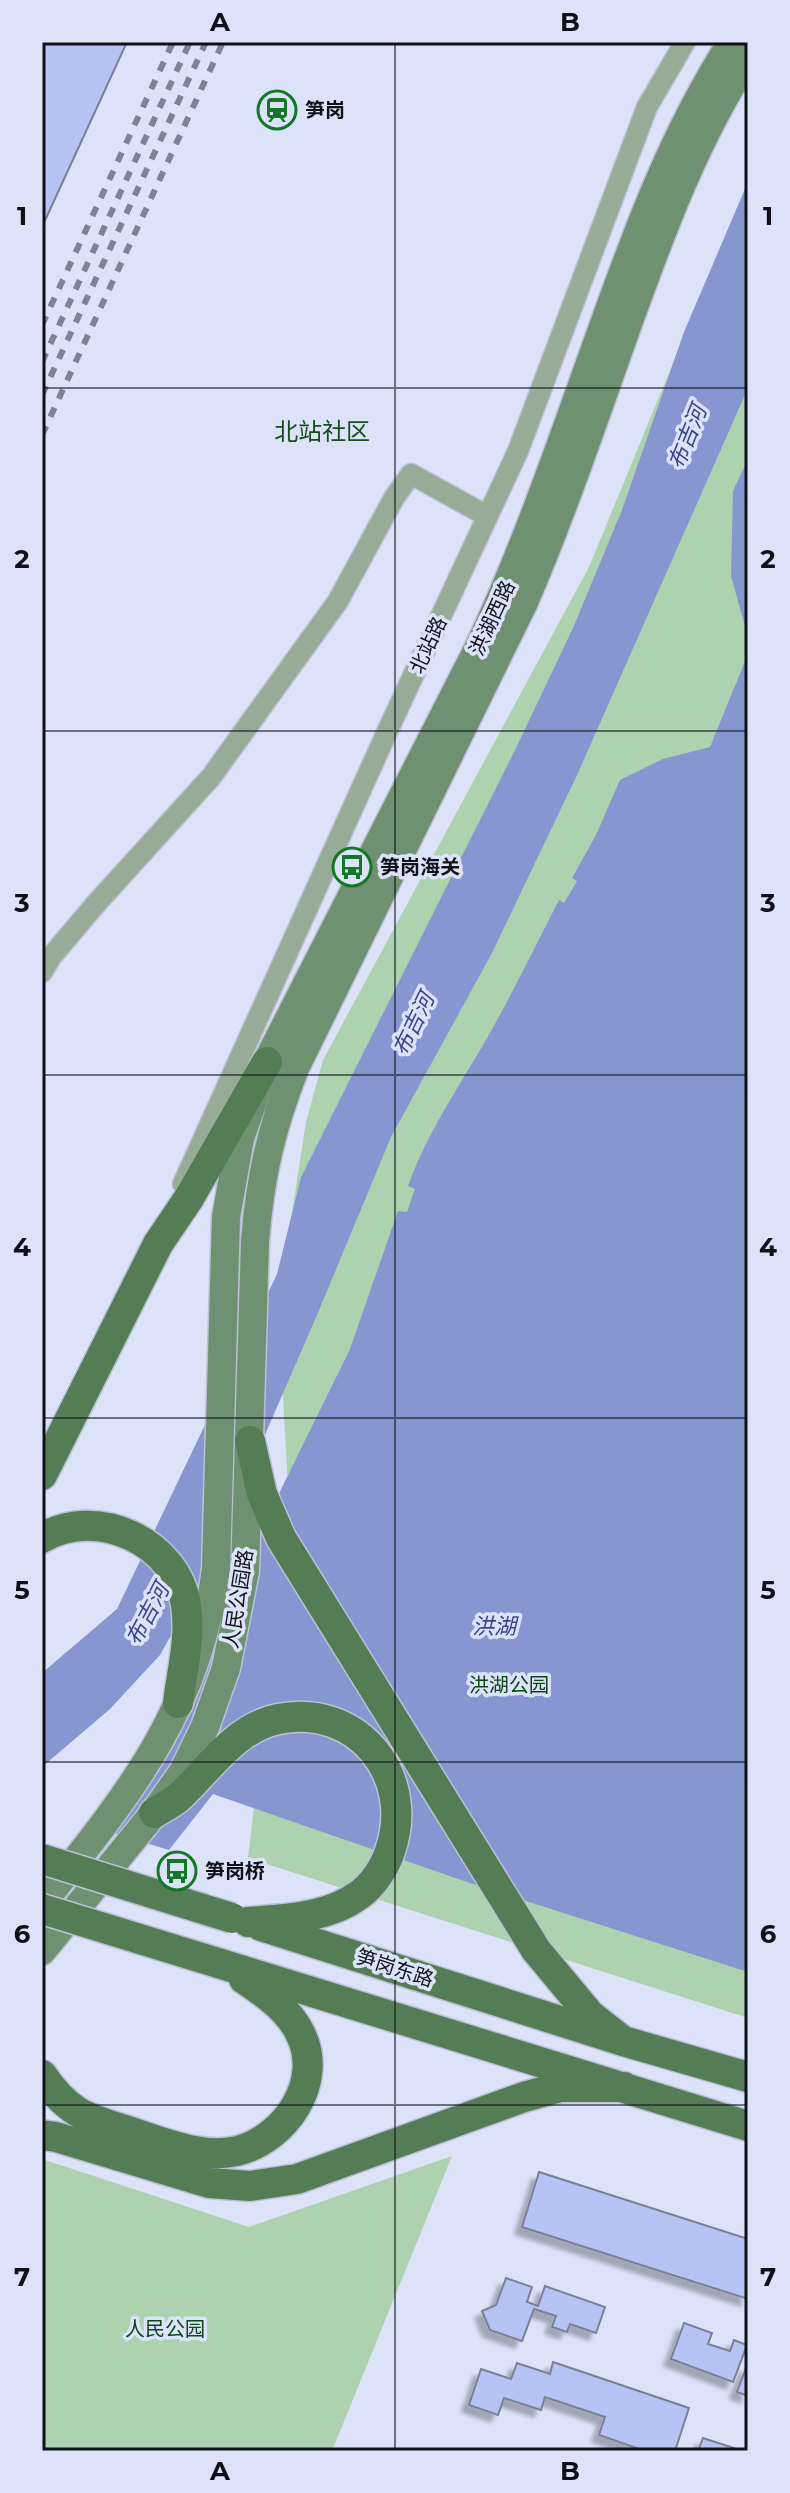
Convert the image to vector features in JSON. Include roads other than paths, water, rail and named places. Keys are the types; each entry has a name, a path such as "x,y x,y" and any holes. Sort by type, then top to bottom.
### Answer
{"main road":[{"name":"洪湖西路","path":"230,1184 240,1138 267,1062 508,586 644,214 690,113 732,42"},
{"name":"洪湖西路","path":"259,1190 267,1149 295,1068 524,602 551,541 686,172 707,128 748,58"},
{"path":"42,1475 158,1244 189,1198 267,1062"},
{"name":"人民公园路","path":"42,1906 103,1826 159,1743 195,1666 207,1627 216,1569 225,1231 230,1184"},
{"name":"人民公园路","path":"42,1951 154,1813 183,1772 226,1668 245,1571 259,1190"},
{"path":"250,1441 262,1494 281,1538 536,1950 590,2015 623,2041"},
{"path":"42,1538 75,1527 114,1528 151,1546 164,1559 186,1602 188,1624 178,1703"},
{"path":"154,1813 177,1799 232,1742 254,1728 278,1719 310,1717 339,1724 363,1738 380,1758 392,1780 397,1802 397,1823 388,1858 377,1877 361,1894 321,1913 290,1919 240,1920"},
{"name":"笋岗东路","path":"42,1859 623,2041 748,2077"},
{"path":"42,1906 748,2126"},
{"path":"42,2075 56,2096 79,2115 203,2154 235,2151 263,2142 286,2122 302,2094 308,2065 302,2036 284,2010 218,1963"},
{"path":"42,2135 209,2183 250,2186 297,2179 524,2097 560,2087 624,2087"}],"street":[{"name":"北站路","path":"158,1244 224,1089 518,451 647,107 685,42"},
{"path":"42,972 51,957 135,858 211,777 338,601 394,498 411,474 487,516"}],"water":[{"name":"布吉河","path":"748,182 748,388 578,773 492,953 391,1137 201,1582 160,1655 110,1709 42,1767 42,1673 117,1609 277,1274 301,1177 573,628 622,510 684,332"},
{"path":"748,459 748,637 731,576 733,491"},
{"name":"洪湖","path":"748,654 748,1972 467,1882 213,1794 169,1850 109,1832 350,1349 398,1211 407,1212 415,1189 408,1186 424,1147 497,1021 559,900 564,903 577,881 572,878 596,835 620,780 663,759 710,747"}],"railway":[{"path":"42,325 173,42"},
{"path":"42,362 190,42"},
{"path":"42,395 206,42"},
{"path":"42,435 223,42"}],"place":[{"name":"笋岗","path":"277,110"},
{"name":"笋岗海关","path":"352,867"},
{"name":"笋岗桥","path":"177,1871"}],"district":[{"name":"北站社区","path":"322,432"}],"park label":[{"name":"洪湖公园","path":"509,1685"},
{"name":"人民公园","path":"165,2329"}]}
